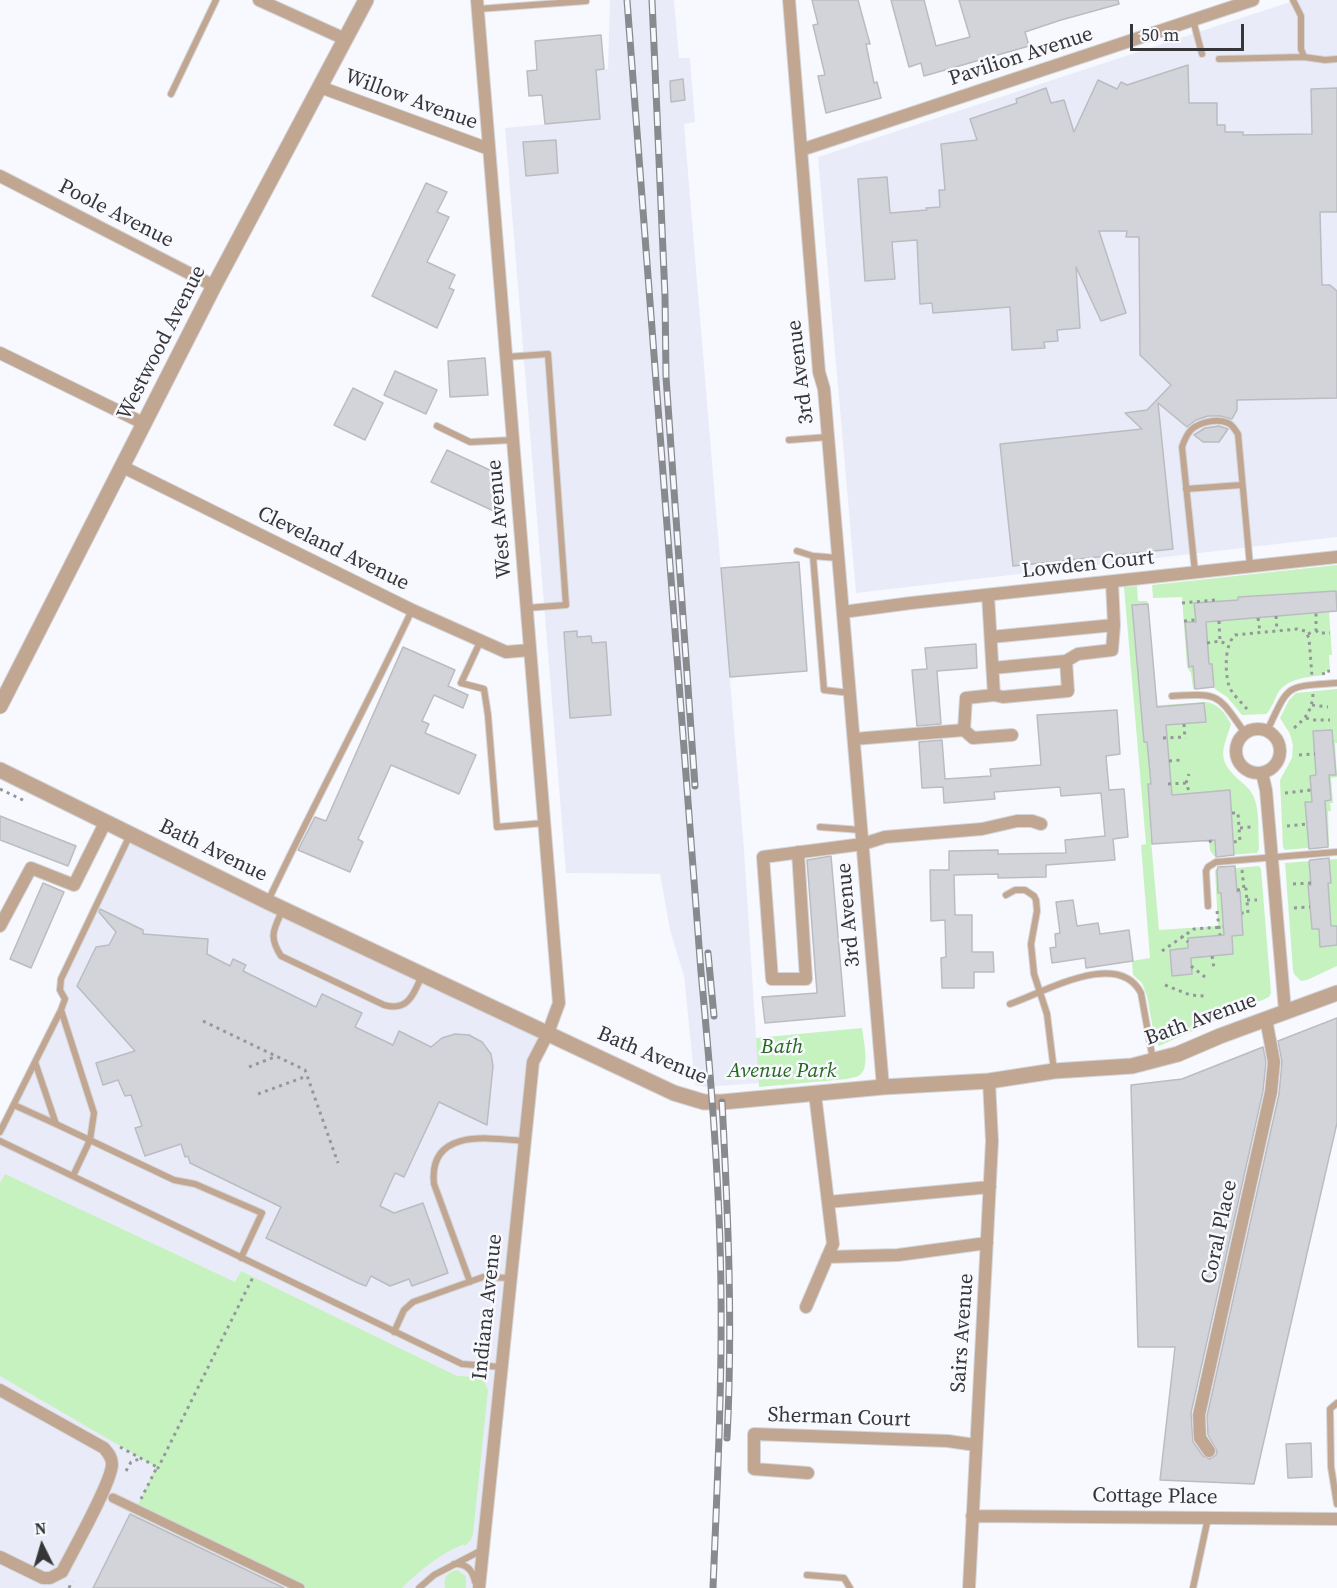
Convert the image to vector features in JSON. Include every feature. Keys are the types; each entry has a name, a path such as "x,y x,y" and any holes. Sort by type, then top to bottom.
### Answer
{"street":[{"name":"Willow Avenue","path":"259,0 345,39"},
{"name":"Westwood Avenue","path":"0,706 214,286 366,0"},
{"name":"3rd Avenue","path":"789,0 819,372 824,388 883,1087"},
{"name":"Pavilion Avenue","path":"801,150 1253,0"},
{"name":"West Avenue","path":"477,5 559,1002 548,1033"},
{"name":"Willow Avenue","path":"320,87 489,149"},
{"name":"Poole Avenue","path":"0,176 214,286"},
{"path":"0,353 145,424"},
{"name":"Cleveland Avenue","path":"123,467 412,610 506,652 530,651"},
{"name":"Lowden Court","path":"843,612 1337,557"},
{"path":"993,668 1066,661 1078,654 1112,650 1114,625 1112,582"},
{"path":"988,595 994,695"},
{"path":"990,637 1114,625"},
{"path":"964,730 966,698 1068,691 1066,661"},
{"path":"1256,729 1267,731 1276,739 1280,753 1274,766 1262,773 1247,771 1237,761 1235,747 1239,738 1256,729"},
{"path":"854,739 964,730 974,738 1012,735"},
{"name":"Bath Avenue","path":"0,770 268,902 693,1100 714,1103 883,1087 989,1081 1054,1071 1132,1066 1178,1054 1285,1011 1337,993"},
{"path":"1262,773 1266,790 1285,1011"},
{"path":"0,926 31,868 74,885 106,821"},
{"path":"798,852 806,979 772,979 763,857 798,852 863,844 885,837 982,829 1017,821 1032,821 1041,824"},
{"name":"Coral Place","path":"1209,1451 1200,1438 1199,1415 1271,1092 1274,1062 1266,1019"},
{"name":"Indiana Avenue","path":"478,1588 533,1062 548,1033"},
{"name":"Sairs Avenue","path":"969,1588 992,1141 989,1081"},
{"path":"806,1307 833,1244 815,1094"},
{"path":"828,1202 990,1187"},
{"path":"827,1257 898,1255 987,1243"},
{"path":"0,1390 104,1448 111,1456 112,1464 108,1495 62,1572 43,1578 0,1557"},
{"name":"Sherman Court","path":"808,1473 754,1469 754,1434 948,1441 975,1445"},
{"path":"108,1495 300,1588"},
{"name":"Cottage Place","path":"972,1516 1337,1518"}],"lane":[{"path":"171,94 216,0"},
{"path":"1293,0 1301,16 1304,57"},
{"path":"477,5 586,1"},
{"path":"1193,20 1202,54"},
{"path":"1219,59 1304,57 1337,59"},
{"path":"506,357 548,354 566,605 527,608"},
{"path":"1195,573 1182,447 1191,429 1205,422 1228,422 1238,434 1250,567"},
{"path":"437,426 470,442 513,440"},
{"path":"789,440 828,437"},
{"path":"1186,489 1241,485"},
{"path":"797,551 813,556 838,558"},
{"path":"813,556 824,690 850,693"},
{"path":"268,902 412,610"},
{"path":"481,640 461,684 484,689 497,827 544,823"},
{"path":"1267,731 1284,696 1290,689 1337,683"},
{"path":"1172,696 1206,695 1218,699 1245,733"},
{"path":"820,826 862,830"},
{"path":"0,1132 61,1010 65,999 59,984 64,970 130,834"},
{"path":"1208,906 1206,876 1208,867 1216,862 1337,852"},
{"path":"1006,895 1015,890 1025,891 1034,896 1036,900 1037,911 1031,944 1034,974 1047,1014 1054,1071"},
{"path":"283,909 273,930 272,939 281,956 392,1007 402,1006 413,996 422,975"},
{"path":"1010,1005 1064,982 1083,977 1112,973 1128,978 1137,985 1141,993 1154,1061"},
{"path":"61,1010 94,1113 90,1140 73,1176"},
{"path":"35,1062 56,1124"},
{"path":"14,1105 174,1180 195,1184 262,1213 241,1258"},
{"path":"470,1282 435,1184 433,1172 435,1163 441,1153 458,1141 487,1138 526,1141"},
{"path":"0,1141 462,1364 502,1367"},
{"path":"394,1332 404,1310 413,1302 489,1276 511,1278"},
{"path":"1337,1403 1330,1409 1331,1467 1337,1504"},
{"path":"1193,1588 1208,1517"},
{"path":"419,1588 454,1564 483,1550"},
{"path":"454,1564 460,1563 470,1569 478,1588"},
{"path":"807,1575 844,1578 850,1588"}],"path":[{"path":"1182,603 1215,600 1215,602"},
{"path":"1316,613 1316,630"},
{"path":"1276,616 1277,631"},
{"path":"1258,618 1260,632"},
{"path":"1184,621 1196,620"},
{"path":"1218,621 1220,642"},
{"path":"1247,709 1229,686 1228,645 1235,635 1301,630 1308,634"},
{"path":"1316,630 1318,633 1330,633"},
{"path":"1308,634 1316,630"},
{"path":"1308,634 1312,676"},
{"path":"1207,643 1220,642 1228,645"},
{"path":"1324,675 1337,674"},
{"path":"1294,728 1306,718 1312,705 1313,691"},
{"path":"1312,705 1328,707"},
{"path":"1306,718 1330,720"},
{"path":"1163,738 1182,738 1184,723"},
{"path":"1299,755 1315,754"},
{"path":"1169,761 1181,760"},
{"path":"1189,774 1186,783 1190,794"},
{"path":"1168,784 1186,783"},
{"path":"1285,793 1311,790"},
{"path":"1232,813 1238,813 1240,841 1234,842"},
{"path":"1287,826 1307,824"},
{"path":"1239,828 1251,827"},
{"path":"1209,842 1215,839"},
{"path":"1242,867 1248,913 1242,913"},
{"path":"1293,884 1311,883"},
{"path":"1237,890 1244,889"},
{"path":"1247,900 1257,900"},
{"path":"1294,908 1310,907"},
{"path":"1162,951 1194,929 1224,927"},
{"path":"1181,936 1188,942"},
{"path":"1212,956 1214,968"},
{"path":"1191,966 1205,977"},
{"path":"1165,985 1190,995 1205,996"},
{"path":"203,1021 305,1070 338,1163"},
{"path":"249,1067 277,1056"},
{"path":"258,1094 307,1076"},
{"path":"136,1509 253,1277"},
{"path":"120,1447 157,1467"},
{"path":"126,1471 130,1462 142,1459"},
{"path":"69,1588 72,1581"}],"shaded area":[{"path":"610,0 674,0 679,58 690,58 695,122 684,124 744,849 759,1083 705,1087 695,1085 684,976 670,930 660,874 566,873 505,128 600,119 596,70 608,69"},
{"path":"1296,0 1337,0 1337,537 856,593 818,157"},
{"path":"130,834 548,1033 533,1063 479,1588 0,1588 0,1132 65,999 59,984"}],"green space":[{"path":"1337,565 1337,608 1336,592 1239,597 1238,600 1194,603 1196,622 1186,622 1190,667 1193,666 1195,689 1193,689 1191,673 1187,667 1182,597 1153,598 1152,585"},
{"path":"1137,586 1138,601 1147,601 1148,604 1133,605 1147,706 1206,702 1221,710 1231,724 1223,753 1226,765 1253,794 1258,816 1259,849 1257,853 1214,856 1209,842 1203,842 1202,824 1150,829 1159,930 1218,926 1215,870 1259,866 1271,993 1269,997 1159,1046 1155,1040 1147,996 1142,983 1133,975 1132,961 1150,958 1141,845 1146,844 1124,587"},
{"path":"1329,612 1332,655 1329,655 1330,671 1323,672 1324,675 1299,679 1287,684 1278,693 1266,714 1242,715 1227,697 1215,689 1212,664 1209,664 1206,622"},
{"path":"1337,689 1337,743 1335,743 1337,777 1331,778 1333,803 1330,803 1331,811 1328,811 1329,846 1285,850 1280,780 1292,758 1293,745 1290,734 1280,718 1289,700 1296,693"},
{"path":"1337,859 1337,966 1301,981 1293,970 1285,863"},
{"name":"Bath Avenue Park","path":"862,1028 866,1059 864,1070 860,1075 847,1079 759,1087 756,1038"},
{"path":"5,1174 235,1282 241,1271 457,1376 483,1379 488,1390 471,1540 465,1546 464,1544 455,1548 431,1563 402,1588 300,1588 136,1509 156,1467 0,1376 0,1183"},
{"path":"457,1570 466,1576 466,1588 445,1588 446,1576"}],"building":[{"path":"812,0 858,0 870,44 866,44 874,83 877,82 881,98 826,113 818,76 825,75 813,25 818,24"},
{"path":"891,0 924,0 936,46 970,37 959,0 1118,0 1119,4 1025,32 1029,46 924,76 921,63 909,67"},
{"path":"601,35 604,69 596,70 600,119 545,124 542,95 529,96 527,71 537,70 535,41"},
{"path":"1188,65 1189,103 1217,103 1217,125 1225,125 1225,132 1243,132 1243,135 1312,134 1311,89 1337,88 1337,212 1320,212 1322,285 1330,285 1337,291 1337,398 1237,400 1237,410 1232,419 1208,416 1196,420 1187,427 1158,403 1173,549 1013,566 1000,444 1142,429 1125,413 1147,410 1171,385 1140,355 1139,237 1126,237 1127,231 1099,231 1126,313 1101,321 1076,267 1080,328 1057,330 1058,341 1044,342 1045,348 1012,350 1010,307 933,313 932,303 920,304 917,240 892,242 895,279 865,281 858,179 887,177 890,213 940,207 939,190 945,190 941,144 977,140 970,119 1017,103 1016,99 1046,88 1051,103 1064,100 1074,132 1098,80 1117,89 1121,82 1127,85"},
{"path":"683,79 685,100 671,102 670,81"},
{"path":"556,140 558,173 526,176 523,142"},
{"path":"426,183 447,192 437,212 449,217 427,262 455,275 449,288 454,290 437,328 372,296"},
{"path":"485,358 488,395 450,397 448,361"},
{"path":"395,371 437,390 426,414 384,395"},
{"path":"353,388 383,403 365,440 334,425"},
{"path":"1219,426 1228,429 1219,442 1203,442 1194,435 1205,428"},
{"path":"447,450 494,472 498,513 431,482"},
{"path":"799,562 807,671 730,677 721,568"},
{"path":"1336,591 1337,611 1206,622 1209,664 1212,664 1214,687 1195,689 1193,666 1189,667 1185,622 1196,622 1194,603 1238,600 1238,597"},
{"path":"1148,604 1157,707 1204,703 1206,722 1166,725 1172,795 1230,790 1234,855 1216,857 1215,840 1152,844 1148,784 1151,784 1147,742 1144,742 1132,605"},
{"path":"577,631 577,637 591,636 592,643 606,642 611,715 570,718 564,632"},
{"path":"976,644 977,668 937,671 941,724 917,726 912,670 927,669 925,648"},
{"path":"403,647 455,670 448,686 468,695 463,708 434,695 422,721 429,724 425,733 476,755 459,794 391,765 358,839 363,842 350,872 298,850 315,817 326,821"},
{"path":"1117,710 1120,754 1106,756 1109,790 1124,789 1128,837 1113,839 1115,860 1046,865 1046,877 998,878 998,874 954,875 955,915 972,915 972,952 993,952 994,972 974,972 974,988 942,988 941,958 946,957 945,920 931,921 930,870 949,870 949,851 998,850 998,854 1066,853 1065,840 1105,836 1101,793 1061,796 1060,787 994,792 995,799 944,803 943,787 922,788 919,742 942,740 945,779 991,776 990,769 1041,765 1037,715"},
{"path":"1332,730 1336,775 1329,775 1331,800 1325,801 1328,847 1309,849 1305,802 1312,802 1310,776 1316,775 1313,731"},
{"path":"0,816 76,846 68,866 0,840"},
{"path":"831,856 845,1016 765,1023 762,997 817,993 807,860"},
{"path":"1329,858 1331,926 1337,926 1337,945 1320,947 1319,929 1312,929 1308,885 1311,885 1309,862"},
{"path":"1235,866 1237,892 1240,891 1243,935 1232,936 1233,954 1191,958 1192,974 1172,976 1170,950 1188,948 1188,938 1224,935 1217,870 1218,867"},
{"path":"43,883 64,892 31,968 10,959"},
{"path":"1073,900 1077,926 1098,923 1100,934 1129,930 1133,961 1086,968 1085,958 1052,963 1050,948 1056,947 1055,934 1060,933 1056,902"},
{"path":"100,909 143,930 143,934 208,939 207,954 230,966 233,959 246,965 243,971 316,1007 322,994 362,1013 355,1027 393,1045 399,1031 431,1047 442,1038 455,1034 469,1035 482,1042 491,1054 493,1066 487,1125 439,1102 404,1177 395,1173 380,1206 394,1213 423,1203 448,1273 412,1286 409,1279 390,1286 371,1276 366,1286 358,1283 266,1238 281,1207 190,1163 188,1156 185,1157 181,1144 145,1156 135,1128 142,1126 131,1095 125,1096 118,1080 103,1085 96,1063 135,1051 77,986 96,947 109,945 116,932 99,912"},
{"path":"1337,1018 1337,1123 1254,1484 1160,1480 1175,1347 1138,1347 1131,1085 1182,1079 1263,1047 1266,1062 1263,1091 1191,1413 1193,1442 1203,1456 1210,1459 1216,1455 1217,1451 1208,1435 1207,1416 1279,1094 1282,1062 1278,1041"},
{"path":"1311,1443 1312,1477 1288,1478 1286,1444"},
{"path":"130,1514 284,1588 93,1588"}],"railway":[{"path":"627,0 717,1172 721,1330 713,1588"},
{"path":"652,0 665,296 666,377 695,786"},
{"path":"708,953 714,1016"},
{"path":"722,1102 730,1312 727,1438"}]}
